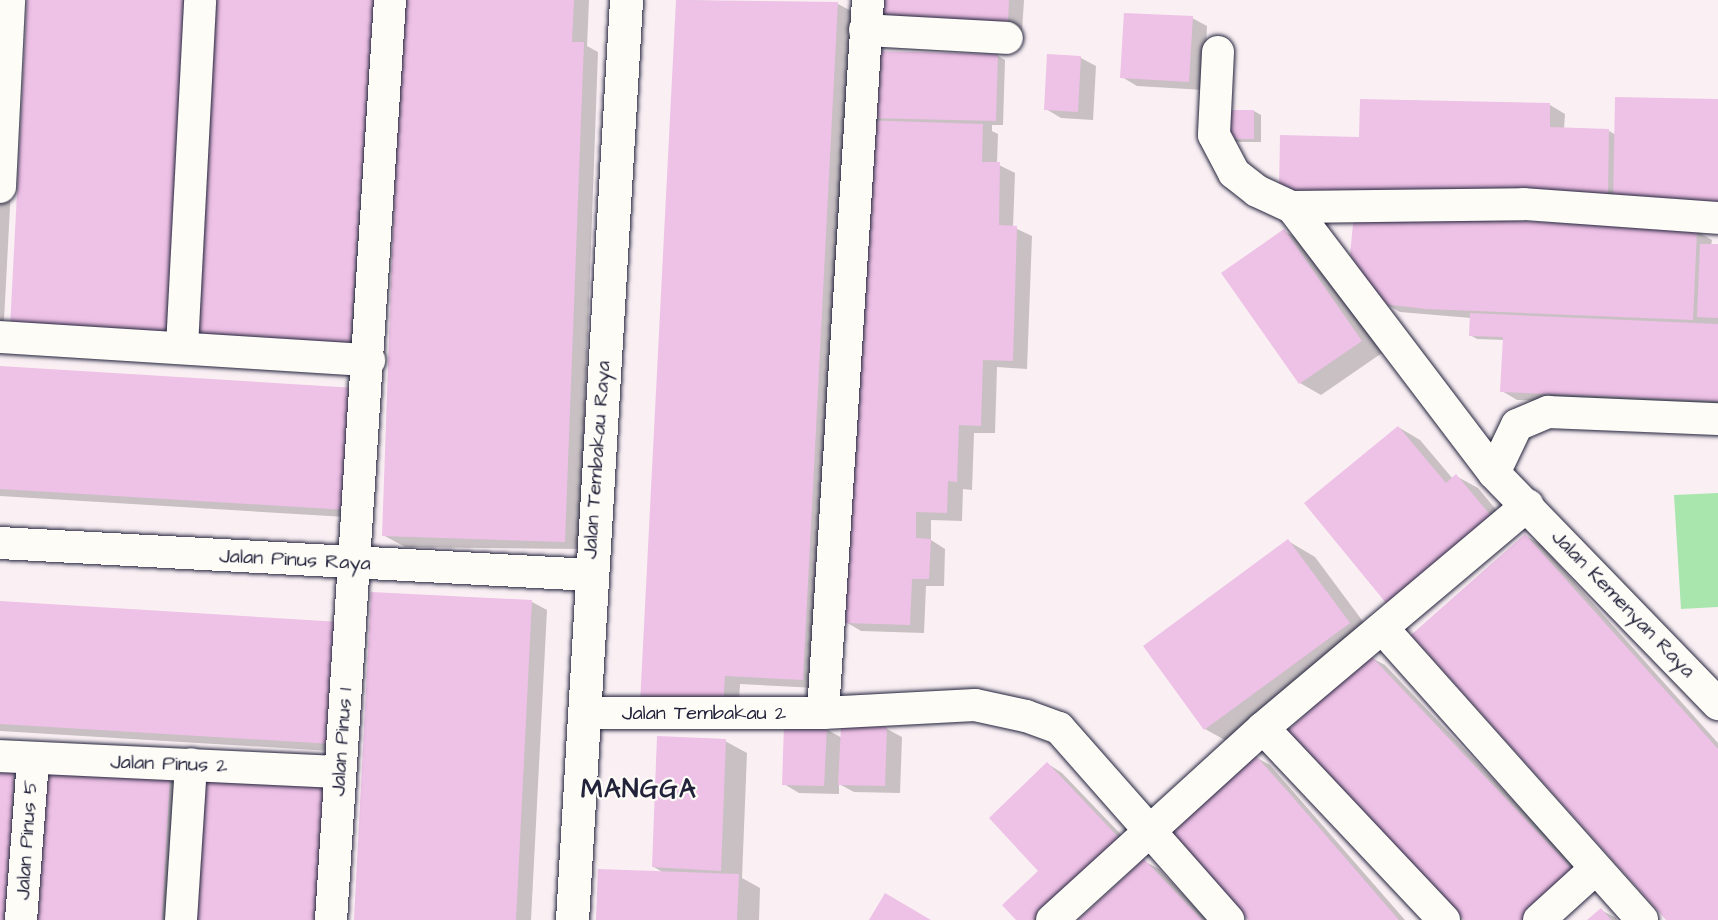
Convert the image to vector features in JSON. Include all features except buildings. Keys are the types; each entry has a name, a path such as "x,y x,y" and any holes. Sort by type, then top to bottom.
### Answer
{"street":[{"path":"0,187 9,0"},
{"path":"182,348 200,0"},
{"name":"Jalan Pinus 1","path":"331,920 338,772 356,564 390,0"},
{"name":"Jalan Tembakau Raya","path":"572,920 585,713 590,575 626,0"},
{"path":"823,713 863,8 1007,38"},
{"path":"1218,52 1214,135 1234,173 1257,191 1292,207 1524,204 1718,218"},
{"name":"Jalan Kemenyan Raya","path":"1292,207 1494,473 1528,505 1718,704"},
{"path":"0,337 369,360"},
{"path":"1494,473 1517,425 1548,412 1718,419"},
{"path":"1052,920 1263,728 1384,630 1528,505"},
{"name":"Jalan Pinus Raya","path":"0,543 590,575"},
{"path":"1384,630 1642,920"},
{"name":"Jalan Tembakau 2","path":"585,713 823,713 975,705 1026,716 1059,728 1228,920"},
{"path":"1263,728 1444,920"},
{"name":"Jalan Pinus 2","path":"0,756 33,760 191,764 338,772"},
{"name":"Jalan Pinus 5","path":"21,920 33,760"},
{"path":"181,920 191,764"},
{"path":"1539,920 1595,869"}],"green space":[{"path":"1718,493 1718,607 1681,609 1674,495"}],"district":[{"name":"MANGGA","path":"639,790"}]}
